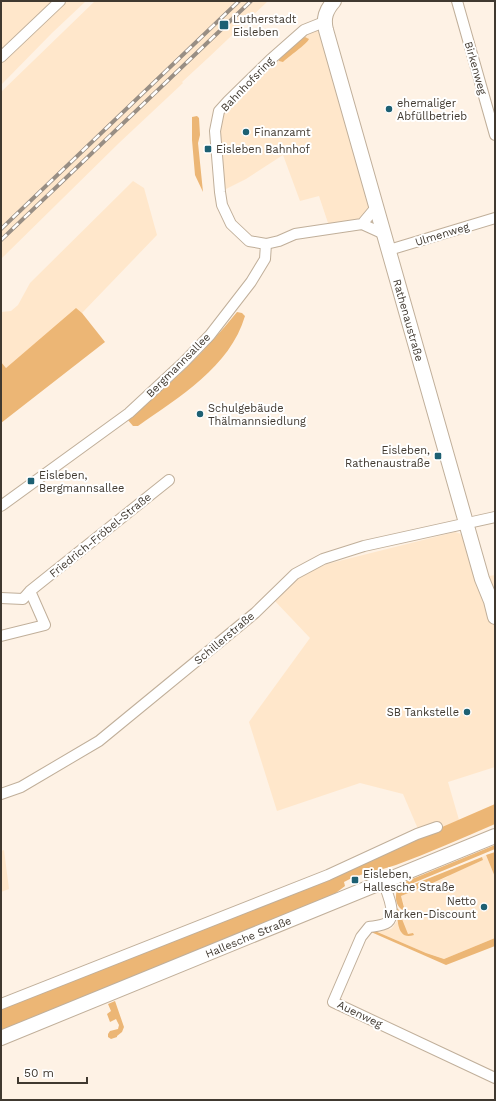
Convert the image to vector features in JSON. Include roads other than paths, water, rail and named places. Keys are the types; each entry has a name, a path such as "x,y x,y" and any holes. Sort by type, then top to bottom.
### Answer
{"main road":[{"path":"324,22 327,11 334,1"},
{"name":"Rathenaustraße","path":"324,22 482,579 491,601 495,617"},
{"name":"Hallesche Straße","path":"1,1038 495,836"}],"street":[{"path":"1,57 60,1"},
{"name":"Birkenweg","path":"457,1 495,135"},
{"name":"Bahnhofsring","path":"266,244 249,241 231,224 222,205 215,131 217,117 223,106 298,35 304,30 324,22"},
{"path":"362,224 377,206"},
{"name":"Ulmenweg","path":"389,250 495,218"},
{"path":"266,244 279,241 295,234 362,224 384,234"},
{"name":"Bergmannsallee","path":"1,506 129,413 184,362 210,335 250,282 265,258 266,244"},
{"name":"Friedrich-Fröbel-Straße","path":"1,598 23,599 30,591 169,480"},
{"name":"Schillerstraße","path":"1,794 21,787 99,741 255,612 295,574 324,559 364,546 495,517"},
{"path":"1,636 45,625 30,591"},
{"path":"1,1004 328,875 417,834 437,827"},
{"name":"Auenweg","path":"383,882 391,904 391,918 383,924 369,927 361,937 333,1002 495,1078"}],"railway":[{"path":"1,229 239,1"},
{"path":"1,240 251,1"}],"place":[{"name":"Lutherstadt Eisleben","path":"224,25"},
{"name":"ehemaliger Abfüllbetrieb","path":"389,109"},
{"name":"Finanzamt","path":"246,132"},
{"name":"Eisleben Bahnhof","path":"208,149"},
{"name":"Schulgebäude Thälmannsiedlung","path":"200,414"},
{"name":"Eisleben, Rathenaustraße","path":"438,456"},
{"name":"Eisleben, Bergmannsallee","path":"31,481"},
{"name":"SB Tankstelle","path":"467,712"},
{"name":"Eisleben, Hallesche Straße","path":"355,880"},
{"name":"Netto Marken-Discount","path":"484,907"}]}
